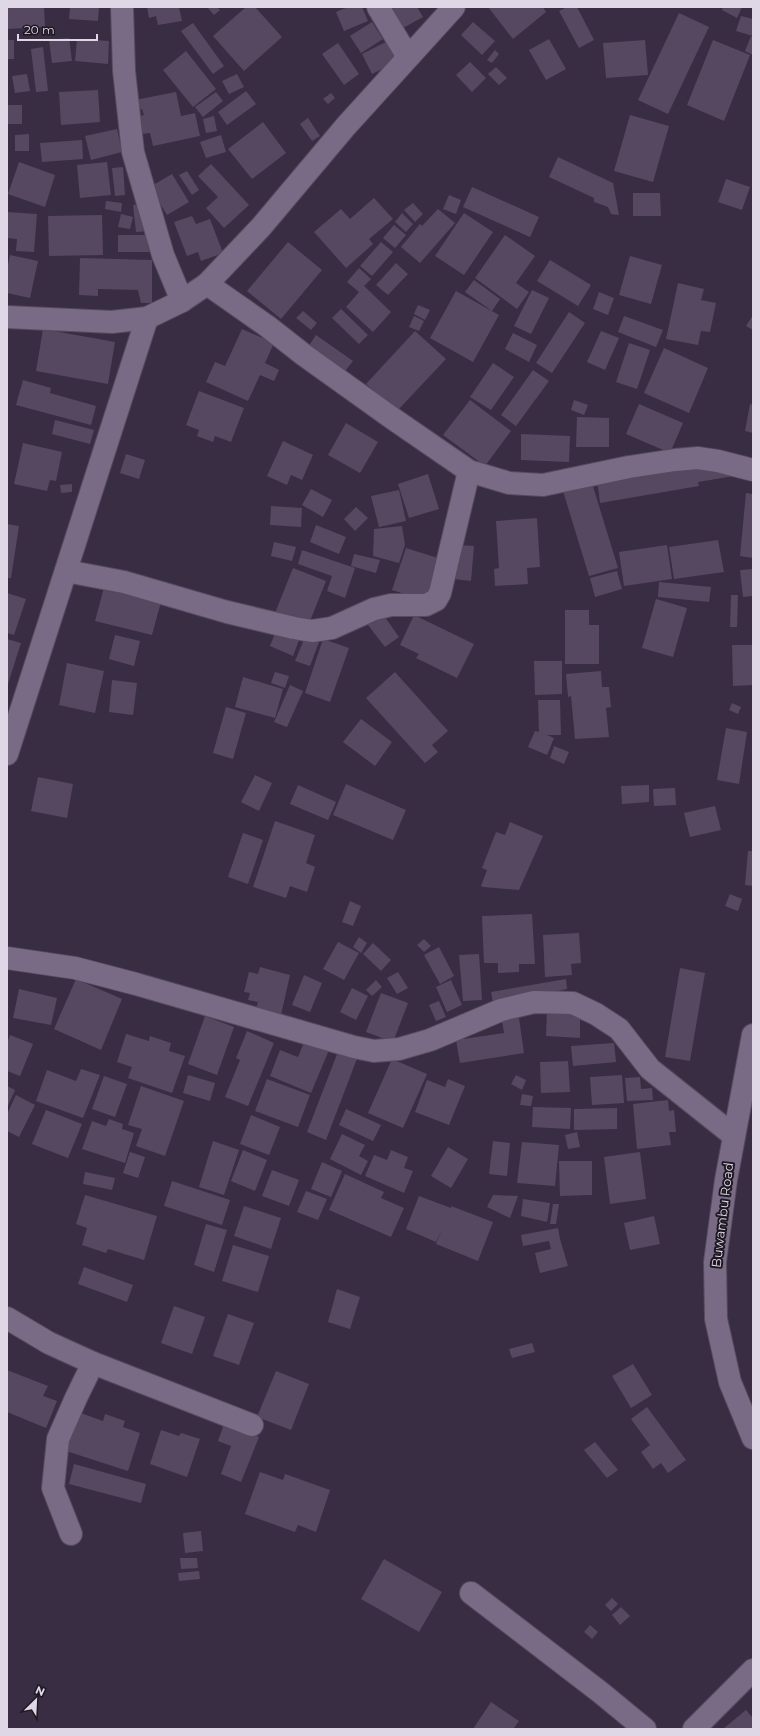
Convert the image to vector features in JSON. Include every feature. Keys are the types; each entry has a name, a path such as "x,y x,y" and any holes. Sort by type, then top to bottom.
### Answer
{"street":[{"path":"122,7 124,71 133,152 163,255 182,301"},
{"path":"378,7 408,57"},
{"path":"7,317 112,322 147,318 182,301 207,284 261,227 346,126 454,7"},
{"path":"207,284 392,418 469,471 509,483 543,485 629,467 698,458 718,461 753,470"},
{"path":"7,754 147,318"},
{"path":"66,570 124,582 228,612 312,631 332,628 374,609 391,605 426,605 436,600 440,593 469,471"},
{"path":"7,958 75,968 150,988 346,1045 374,1051 405,1048 430,1040 501,1010 521,1005 534,1002 573,1003 596,1014 619,1029 650,1069 733,1135"},
{"name":"Buwambu Road","path":"753,1035 733,1135 715,1262 716,1319 730,1382 753,1438"},
{"path":"7,1318 50,1344 94,1363 252,1425"},
{"path":"71,1534 53,1488 58,1439 76,1398 94,1363"},
{"path":"471,1593 600,1692 645,1729"},
{"path":"694,1729 753,1670"}],"building":[{"path":"7,7 44,7 45,27 7,29"},
{"path":"70,7 99,7 98,21 69,19"},
{"path":"147,7 179,7 182,21 158,25 156,16 149,18"},
{"path":"207,7 217,7 220,10 214,15"},
{"path":"246,7 255,7 282,37 244,71 213,36"},
{"path":"348,7 362,7 368,21 344,31 336,12"},
{"path":"391,7 417,7 423,17 403,28"},
{"path":"488,7 543,7 546,12 513,39"},
{"path":"567,7 577,7 594,40 579,48 559,11"},
{"path":"723,7 742,7 737,18 722,10"},
{"path":"679,13 709,27 668,114 638,100"},
{"path":"741,16 753,19 753,36 736,31"},
{"path":"372,22 383,39 361,53 350,36"},
{"path":"473,22 495,41 482,55 461,35"},
{"path":"193,23 224,66 213,74 181,31"},
{"path":"751,36 753,37 753,55 745,51"},
{"path":"69,38 72,61 52,63 49,40"},
{"path":"77,39 109,41 108,64 75,61"},
{"path":"549,39 566,69 546,80 529,50"},
{"path":"7,40 14,40 14,59 7,59"},
{"path":"645,40 648,75 606,78 603,43"},
{"path":"713,40 750,55 724,121 687,105"},
{"path":"388,41 398,61 372,74 362,54"},
{"path":"338,43 359,74 344,85 322,54"},
{"path":"43,47 48,91 36,92 31,49"},
{"path":"495,50 499,54 492,63 487,60"},
{"path":"186,51 216,89 193,107 163,70"},
{"path":"470,62 486,78 472,92 456,75"},
{"path":"496,67 507,78 499,85 488,74"},
{"path":"27,74 30,91 15,93 12,76"},
{"path":"237,74 244,87 229,94 222,81"},
{"path":"98,90 100,122 61,125 59,92"},
{"path":"246,91 256,104 227,125 218,112"},
{"path":"176,92 181,116 195,113 200,136 153,146 150,133 142,134 138,116 144,115 142,109 138,110 135,100"},
{"path":"216,92 223,101 203,117 195,107"},
{"path":"331,93 335,98 328,104 323,99"},
{"path":"7,105 22,105 22,124 7,124"},
{"path":"630,115 669,126 653,182 614,171"},
{"path":"214,116 217,131 206,133 203,119"},
{"path":"308,118 320,136 312,141 300,124"},
{"path":"263,122 286,153 252,179 228,149"},
{"path":"117,129 122,152 91,160 85,136"},
{"path":"29,134 29,151 15,151 15,135"},
{"path":"221,135 226,152 206,158 200,142"},
{"path":"82,140 83,159 42,162 40,143"},
{"path":"558,157 613,183 619,215 611,214 608,207 594,202 594,198 549,177"},
{"path":"19,162 55,175 45,207 8,194"},
{"path":"107,162 111,195 80,198 77,165"},
{"path":"211,164 249,205 224,228 206,208 218,197 198,176"},
{"path":"123,167 125,195 115,196 112,168"},
{"path":"187,171 199,190 192,195 179,175"},
{"path":"172,174 189,202 167,215 150,187"},
{"path":"726,179 750,187 742,210 718,202"},
{"path":"472,187 539,217 530,237 463,207"},
{"path":"633,193 660,193 661,216 633,216"},
{"path":"449,195 461,200 456,214 443,209"},
{"path":"374,198 393,219 369,239 373,244 346,268 314,232 341,209 350,219"},
{"path":"106,201 122,203 121,212 105,209"},
{"path":"413,203 423,214 415,222 404,210"},
{"path":"147,204 149,231 136,232 133,205"},
{"path":"438,209 455,223 420,263 401,247 420,224 422,226"},
{"path":"7,212 37,214 34,252 16,251 17,239 7,238"},
{"path":"402,213 413,224 406,232 395,222"},
{"path":"464,213 493,232 464,275 435,256"},
{"path":"121,214 133,217 130,229 118,227"},
{"path":"102,215 103,255 49,256 48,216"},
{"path":"192,216 196,224 210,219 223,253 201,261 198,252 187,256 174,222"},
{"path":"394,225 406,235 395,248 383,238"},
{"path":"118,235 153,235 153,252 118,252"},
{"path":"505,235 535,256 516,283 529,292 517,309 475,278"},
{"path":"288,242 322,270 281,319 247,291"},
{"path":"381,242 393,252 372,276 360,266"},
{"path":"10,255 38,261 30,298 7,293 7,270"},
{"path":"630,256 662,265 651,304 619,295"},
{"path":"80,258 152,260 152,303 141,303 138,290 98,289 98,296 79,295"},
{"path":"550,260 591,285 578,306 537,281"},
{"path":"396,263 408,274 388,295 376,285"},
{"path":"359,268 371,279 364,286 391,312 373,332 346,307 359,292 347,282"},
{"path":"474,280 500,299 492,311 465,292"},
{"path":"678,283 704,289 701,300 716,303 710,332 701,331 698,345 666,339"},
{"path":"532,290 549,298 531,334 514,326"},
{"path":"456,291 499,315 473,362 430,338"},
{"path":"599,292 614,298 608,315 593,309"},
{"path":"418,305 430,310 425,320 414,314"},
{"path":"341,309 368,335 359,344 332,318"},
{"path":"303,311 317,323 311,330 296,318"},
{"path":"569,312 585,323 552,373 536,363"},
{"path":"753,315 753,330 746,326"},
{"path":"414,316 424,321 419,331 409,327"},
{"path":"624,316 663,330 656,347 618,332"},
{"path":"43,329 115,342 108,384 36,371"},
{"path":"242,329 274,343 265,363 279,370 274,381 260,375 248,401 206,382 215,362 225,366"},
{"path":"415,331 446,359 397,411 366,384"},
{"path":"601,331 619,338 605,370 587,362"},
{"path":"513,333 537,345 529,362 505,349"},
{"path":"316,335 353,361 342,375 306,350"},
{"path":"629,343 650,350 637,389 616,382"},
{"path":"664,348 708,368 689,413 644,393"},
{"path":"493,363 514,377 491,410 470,397"},
{"path":"533,370 549,381 516,426 501,415"},
{"path":"23,380 51,388 50,393 96,406 91,425 16,405"},
{"path":"199,391 244,408 231,442 215,436 213,442 197,436 199,430 186,425"},
{"path":"470,400 511,431 485,466 443,435"},
{"path":"574,400 588,405 584,415 571,410"},
{"path":"639,404 683,423 670,453 626,434"},
{"path":"750,404 753,405 753,433 745,431"},
{"path":"577,417 609,418 609,447 576,447"},
{"path":"55,420 94,430 90,444 52,434"},
{"path":"346,423 378,442 360,473 328,455"},
{"path":"521,434 570,436 569,462 521,460"},
{"path":"283,441 313,455 302,480 291,475 287,485 267,476"},
{"path":"23,443 62,452 56,481 50,480 47,491 14,484"},
{"path":"126,454 145,460 139,479 120,473"},
{"path":"693,465 732,471 734,476 698,482 699,486 600,503 597,479"},
{"path":"428,474 439,509 409,518 398,484"},
{"path":"592,483 618,568 589,576 563,491"},
{"path":"72,484 72,492 61,493 60,485"},
{"path":"311,489 332,500 323,517 302,505"},
{"path":"399,490 406,521 379,527 371,496"},
{"path":"746,493 753,494 753,558 740,556"},
{"path":"271,506 302,508 301,527 270,525"},
{"path":"356,507 368,518 355,531 344,519"},
{"path":"537,518 540,567 527,568 528,584 495,586 494,569 499,568 496,521"},
{"path":"7,524 19,526 11,578 7,578"},
{"path":"316,525 346,537 339,554 310,542"},
{"path":"402,526 405,545 399,563 373,556 374,529"},
{"path":"718,540 724,572 674,579 669,547"},
{"path":"274,542 296,547 292,561 271,556"},
{"path":"457,545 474,546 471,581 454,579"},
{"path":"667,545 672,579 624,586 619,552"},
{"path":"406,548 441,559 427,601 392,590"},
{"path":"302,550 355,568 345,598 327,591 332,576 298,564"},
{"path":"354,554 380,560 376,573 351,566"},
{"path":"293,568 326,581 308,626 275,613"},
{"path":"753,569 753,596 743,597 740,570"},
{"path":"617,571 622,589 595,597 590,578"},
{"path":"659,582 711,587 709,602 658,597"},
{"path":"105,584 162,598 152,635 95,621"},
{"path":"7,593 26,599 14,635 7,633"},
{"path":"731,595 738,595 737,627 730,627"},
{"path":"656,599 687,608 673,657 642,648"},
{"path":"380,610 399,637 385,647 365,621"},
{"path":"565,610 589,610 589,625 599,625 599,664 565,664"},
{"path":"414,615 474,644 457,678 416,658 419,654 400,645"},
{"path":"276,631 299,640 293,656 270,646"},
{"path":"115,635 140,641 134,666 109,659"},
{"path":"305,637 319,642 310,666 295,661"},
{"path":"7,639 21,643 7,687"},
{"path":"323,639 349,648 330,702 305,693"},
{"path":"732,645 753,645 753,685 733,686"},
{"path":"534,661 562,661 562,694 535,695"},
{"path":"67,663 104,671 95,713 59,705"},
{"path":"601,671 602,687 609,687 611,707 606,708 609,737 575,739 571,696 568,697 566,674"},
{"path":"275,672 289,676 285,688 271,683"},
{"path":"395,672 448,731 432,745 438,752 425,763 366,698"},
{"path":"243,677 283,689 275,718 235,707"},
{"path":"112,680 137,683 133,715 109,712"},
{"path":"290,685 303,691 287,727 274,722"},
{"path":"538,700 560,700 561,735 547,735 554,738 547,755 528,747 535,731 539,732"},
{"path":"732,703 741,707 738,714 729,710"},
{"path":"226,707 246,713 233,759 213,753"},
{"path":"361,719 392,742 375,766 343,742"},
{"path":"726,728 747,732 739,784 717,780"},
{"path":"554,746 569,752 564,764 550,758"},
{"path":"255,775 272,783 259,811 241,802"},
{"path":"38,777 73,784 67,818 31,811"},
{"path":"346,784 406,810 393,840 333,815"},
{"path":"298,785 336,802 328,820 290,804"},
{"path":"649,785 649,802 622,804 621,786"},
{"path":"675,788 676,805 654,806 653,789"},
{"path":"715,806 721,830 690,837 684,813"},
{"path":"275,821 315,835 306,863 315,867 307,892 290,886 286,898 253,887"},
{"path":"510,822 543,836 519,890 483,887 481,886 487,870 482,868 496,832 505,835"},
{"path":"243,833 263,840 248,884 228,877"},
{"path":"748,851 753,851 753,886 745,885"},
{"path":"730,894 742,899 738,911 725,906"},
{"path":"350,901 361,906 353,926 342,922"},
{"path":"532,914 535,964 519,964 519,972 498,973 498,963 484,963 482,916"},
{"path":"579,933 581,963 571,964 572,975 545,977 543,935"},
{"path":"359,937 367,943 361,953 353,947"},
{"path":"424,939 431,946 424,952 417,945"},
{"path":"338,942 359,953 344,980 323,969"},
{"path":"373,943 391,960 381,971 363,954"},
{"path":"439,947 454,976 440,984 424,955"},
{"path":"479,954 482,1000 463,1001 459,955"},
{"path":"260,967 290,975 281,1015 256,1009 258,1002 248,1000 250,993 244,992 249,972 258,974"},
{"path":"680,968 705,973 690,1061 665,1057"},
{"path":"398,972 408,988 397,994 387,978"},
{"path":"304,975 322,983 310,1012 292,1005"},
{"path":"76,979 122,999 101,1050 54,1029"},
{"path":"566,979 567,989 493,1003 491,992"},
{"path":"376,980 382,987 372,996 366,990"},
{"path":"451,980 462,1005 447,1012 436,987"},
{"path":"352,988 368,996 356,1020 340,1012"},
{"path":"19,989 57,998 51,1025 13,1018"},
{"path":"381,993 408,1003 393,1042 366,1032"},
{"path":"439,1001 446,1017 436,1021 429,1005"},
{"path":"547,1009 580,1011 580,1038 546,1036"},
{"path":"205,1016 234,1027 217,1075 188,1064"},
{"path":"519,1018 524,1053 460,1063 456,1040 504,1033 502,1021"},
{"path":"247,1031 274,1043 248,1106 225,1097 240,1060 236,1058"},
{"path":"126,1034 149,1041 150,1036 171,1043 169,1051 185,1056 172,1093 128,1078 132,1067 117,1062"},
{"path":"10,1035 33,1044 20,1076 7,1071 7,1043"},
{"path":"305,1040 329,1050 311,1093 270,1076 280,1050 298,1057"},
{"path":"614,1043 616,1062 573,1066 571,1046"},
{"path":"339,1049 358,1056 326,1140 307,1132"},
{"path":"392,1059 427,1074 403,1128 368,1113"},
{"path":"568,1061 570,1092 541,1093 540,1062"},
{"path":"81,1069 100,1075 83,1118 36,1101 47,1070 76,1081"},
{"path":"188,1075 215,1083 210,1101 183,1093"},
{"path":"516,1075 526,1080 522,1090 511,1084"},
{"path":"622,1075 624,1103 592,1105 590,1077"},
{"path":"104,1076 127,1084 115,1117 92,1109"},
{"path":"640,1077 641,1089 652,1088 653,1100 627,1101 625,1078"},
{"path":"267,1079 310,1095 298,1127 255,1111"},
{"path":"448,1079 465,1086 449,1125 415,1112 427,1080 445,1087"},
{"path":"7,1086 15,1090 7,1108"},
{"path":"141,1086 184,1101 165,1156 136,1146 142,1129 128,1125"},
{"path":"522,1094 533,1096 531,1106 520,1105"},
{"path":"16,1095 35,1105 19,1137 7,1131 7,1114"},
{"path":"668,1100 669,1111 674,1110 676,1132 669,1132 671,1145 637,1149 633,1104"},
{"path":"533,1107 571,1108 570,1129 532,1127"},
{"path":"617,1108 617,1129 574,1130 574,1109"},
{"path":"346,1109 381,1125 373,1141 339,1125"},
{"path":"46,1110 82,1124 68,1158 32,1144"},
{"path":"251,1115 280,1127 269,1155 240,1144"},
{"path":"109,1119 123,1124 122,1129 134,1133 125,1163 82,1149 92,1121 106,1126"},
{"path":"577,1132 580,1147 568,1149 565,1135"},
{"path":"342,1134 365,1145 359,1156 368,1161 361,1175 330,1159"},
{"path":"213,1141 239,1150 224,1195 199,1187"},
{"path":"493,1141 510,1143 507,1176 489,1174"},
{"path":"522,1142 559,1145 555,1186 517,1183"},
{"path":"448,1147 468,1159 451,1188 431,1176"},
{"path":"243,1150 267,1160 255,1191 231,1181"},
{"path":"391,1150 408,1157 404,1168 413,1171 404,1193 365,1176 374,1155 387,1160"},
{"path":"130,1152 145,1157 138,1178 123,1173"},
{"path":"640,1152 646,1199 610,1204 604,1157"},
{"path":"559,1161 592,1161 592,1195 560,1196"},
{"path":"322,1162 342,1171 331,1197 311,1189"},
{"path":"272,1170 299,1180 289,1206 262,1196"},
{"path":"85,1172 115,1178 112,1190 83,1184"},
{"path":"345,1174 384,1192 381,1198 404,1208 391,1237 329,1210"},
{"path":"172,1181 230,1200 222,1225 164,1206"},
{"path":"306,1191 327,1199 318,1220 297,1212"},
{"path":"85,1195 157,1216 144,1260 108,1249 106,1253 82,1245 87,1228 76,1224"},
{"path":"493,1195 518,1196 510,1218 487,1207"},
{"path":"419,1196 493,1222 478,1261 436,1244 442,1229 436,1242 406,1229"},
{"path":"523,1199 550,1203 547,1222 521,1216"},
{"path":"553,1204 559,1204 556,1224 550,1224"},
{"path":"244,1206 281,1218 271,1249 234,1236"},
{"path":"654,1216 660,1244 630,1250 624,1223"},
{"path":"206,1224 227,1230 214,1272 194,1265"},
{"path":"558,1228 568,1266 540,1273 535,1253 551,1249 549,1241 523,1246 521,1235"},
{"path":"233,1245 269,1256 258,1292 222,1281"},
{"path":"84,1267 133,1285 127,1302 78,1284"},
{"path":"337,1289 360,1297 350,1329 328,1322"},
{"path":"174,1306 205,1317 192,1354 161,1343"},
{"path":"228,1314 254,1323 239,1365 213,1356"},
{"path":"532,1343 535,1352 512,1358 509,1349"},
{"path":"633,1364 652,1395 631,1408 612,1376"},
{"path":"7,1370 48,1386 43,1396 57,1401 46,1428 7,1412"},
{"path":"276,1371 309,1384 291,1430 257,1417"},
{"path":"647,1407 686,1460 668,1473 661,1463 653,1469 641,1452 650,1445 631,1419"},
{"path":"75,1411 103,1421 105,1414 125,1421 123,1427 140,1433 128,1471 63,1450"},
{"path":"224,1424 259,1437 241,1482 221,1474 231,1446 218,1441"},
{"path":"161,1430 179,1436 181,1433 200,1439 187,1477 150,1464"},
{"path":"595,1442 618,1470 607,1478 584,1450"},
{"path":"74,1464 146,1484 141,1503 69,1484"},
{"path":"260,1472 283,1480 285,1474 330,1490 316,1532 298,1525 295,1532 245,1514"},
{"path":"201,1531 203,1551 185,1553 183,1533"},
{"path":"180,1558 197,1558 198,1568 181,1569"},
{"path":"384,1559 442,1592 419,1632 361,1599"},
{"path":"199,1571 200,1579 179,1581 178,1573"},
{"path":"612,1598 618,1604 611,1611 605,1605"},
{"path":"621,1607 630,1616 620,1625 612,1615"},
{"path":"590,1625 598,1632 592,1639 584,1632"},
{"path":"491,1702 519,1721 513,1729 473,1729"},
{"path":"746,1710 753,1718 753,1729 723,1729"}]}
